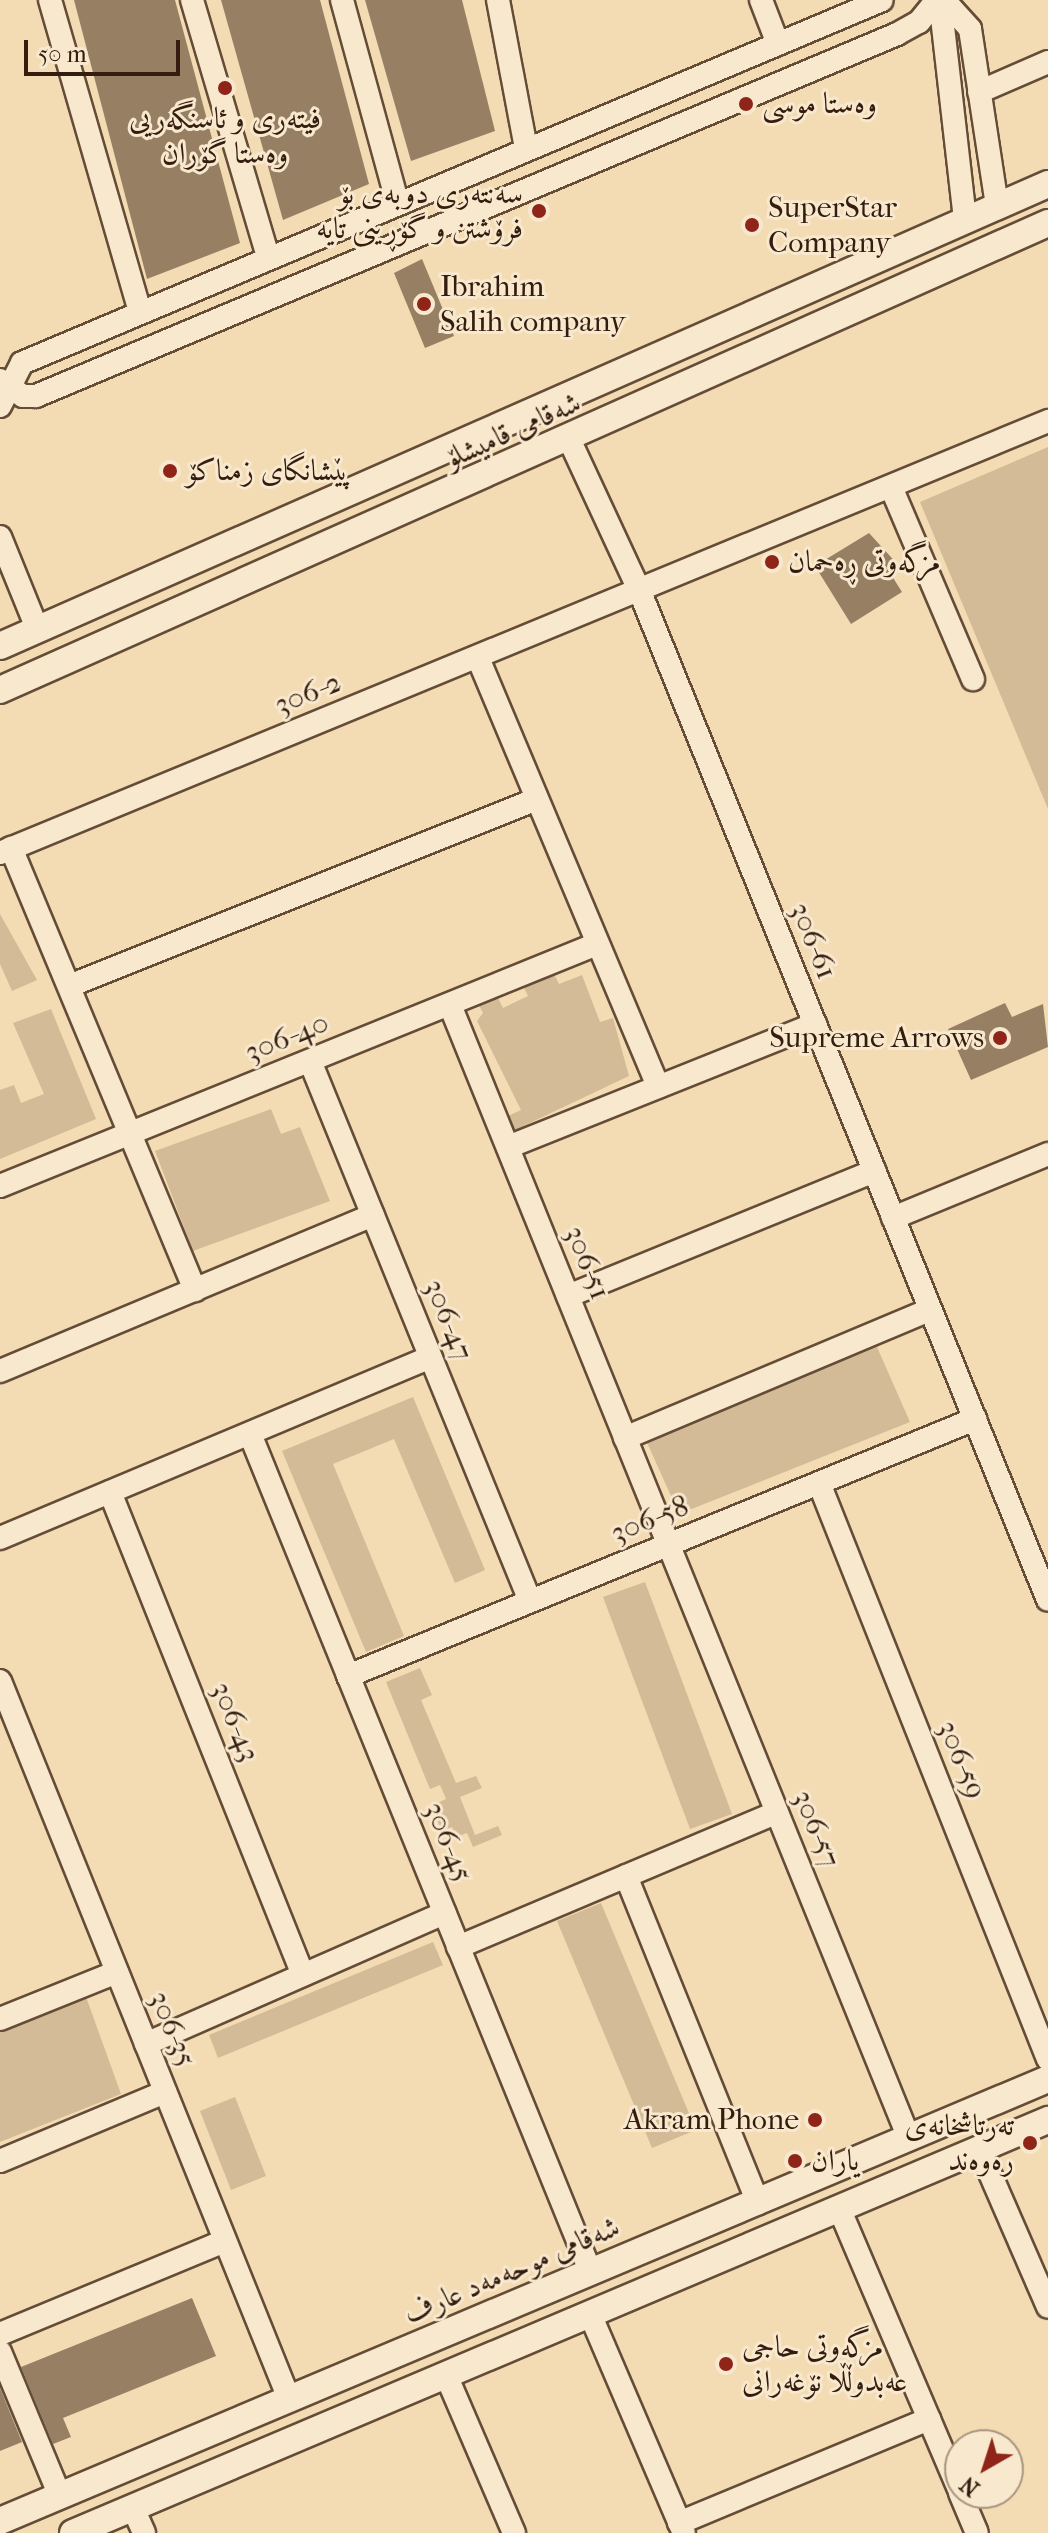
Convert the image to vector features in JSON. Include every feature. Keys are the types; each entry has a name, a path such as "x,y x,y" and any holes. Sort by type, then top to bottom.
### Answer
{"street":[{"path":"50,0 140,312"},
{"path":"192,0 268,257"},
{"path":"342,0 397,201"},
{"path":"498,0 526,148"},
{"path":"761,0 778,44"},
{"path":"882,0 397,201 22,363 4,392 36,396 897,34 919,22 940,0"},
{"path":"940,0 970,29 997,206"},
{"path":"940,0 965,220"},
{"path":"979,92 1048,62"},
{"name":"شەقامی قامیشلۆ","path":"0,646 1048,184"},
{"name":"شەقامی قامیشلۆ","path":"0,690 570,441 1048,223"},
{"name":"306-2","path":"6,850 640,592 1048,421"},
{"name":"306-61","path":"570,441 640,592 1048,1600"},
{"path":"891,487 973,679"},
{"path":"0,537 37,628"},
{"path":"478,658 658,1087"},
{"path":"69,986 537,799"},
{"path":"6,850 69,986 195,1290"},
{"name":"306-40","path":"0,1186 597,944"},
{"name":"306-51","path":"450,1005 669,1545"},
{"path":"508,1147 815,1024"},
{"name":"306-47","path":"310,1061 530,1601"},
{"path":"893,1218 1048,1154"},
{"path":"568,1296 874,1171"},
{"path":"0,1371 373,1215"},
{"path":"625,1438 930,1310"},
{"path":"0,1538 430,1357"},
{"name":"306-58","path":"348,1676 975,1419"},
{"name":"306-45","path":"250,1434 591,2273"},
{"name":"306-59","path":"819,1483 1048,2059"},
{"name":"306-43","path":"110,1492 303,1975"},
{"name":"306-57","path":"669,1545 908,2136"},
{"name":"306-35","path":"0,1681 289,2399"},
{"path":"458,1947 777,1812"},
{"path":"626,1876 749,2206 753,2244"},
{"path":"146,2044 444,1913"},
{"path":"0,2019 117,1972"},
{"name":"شەقامی موحەمەد عارف","path":"0,2521 1048,2079"},
{"path":"0,2161 165,2092"},
{"path":"73,2533 1048,2120"},
{"path":"979,2148 1048,2307"},
{"path":"839,2208 944,2455"},
{"path":"0,2334 225,2241"},
{"path":"590,2314 681,2528 929,2419"},
{"path":"0,2352 60,2496"},
{"path":"446,2375 514,2533"},
{"path":"133,2508 144,2533"},
{"path":"967,2509 977,2533"}],"shaded area":[{"path":"1048,447 1048,809 920,502"},
{"path":"0,914 37,980 12,991 0,964"},
{"path":"554,974 559,984 582,975 600,1022 613,1018 629,1076 513,1131 506,1117 521,1110 477,1021 483,1013 476,1000 496,994 503,1008 528,996 524,988"},
{"path":"51,1009 96,1119 0,1159 0,1090 14,1085 21,1103 44,1094 13,1023"},
{"path":"271,1109 281,1134 300,1127 330,1201 193,1251 155,1151"},
{"path":"877,1347 910,1422 679,1514 645,1438"},
{"path":"413,1397 485,1570 455,1583 394,1439 333,1464 404,1636 366,1652 282,1451"},
{"path":"645,1582 732,1814 690,1829 603,1597"},
{"path":"420,1668 432,1695 421,1700 456,1783 476,1776 482,1788 460,1797 475,1835 498,1826 502,1835 473,1847 467,1833 456,1837 452,1827 442,1831 431,1806 446,1799 440,1785 430,1789 386,1682"},
{"path":"601,1903 696,2130 652,2148 557,1921"},
{"path":"433,1942 443,1965 218,2058 209,2035"},
{"path":"85,1994 121,2094 0,2142 0,2029"},
{"path":"235,2097 266,2176 231,2190 200,2111"}],"building":[{"path":"74,0 175,0 240,243 147,279"},
{"path":"221,0 320,0 369,184 283,220"},
{"path":"365,0 462,0 495,131 411,161"},
{"name":"Ibrahim Salih company","path":"422,259 454,336 425,348 394,273"},
{"path":"869,533 900,567 890,573 902,592 851,624 815,566"},
{"name":"Supreme Arrows","path":"1005,1003 1012,1017 1043,1004 1048,1047 971,1080 948,1029"},
{"path":"192,2298 216,2356 63,2418 71,2437 53,2444 21,2367"},
{"path":"0,2388 22,2442 0,2451"}],"place":[{"name":"فیتەری و ئاسنگەریی وەستا گۆران","path":"225,88"},
{"name":"وەستا موسی","path":"746,104"},
{"name":"سەنتەری دوبەی بۆ فرۆشتن و گۆڕینی تایە","path":"539,211"},
{"name":"SuperStar Company","path":"752,225"},
{"name":"Ibrahim Salih company","path":"424,304"},
{"name":"پێشانگای زمناكۆ","path":"170,471"},
{"name":"مزگەوتی ڕەحمان","path":"772,562"},
{"name":"Supreme Arrows","path":"1000,1038"},
{"name":"Akram Phone","path":"815,2120"},
{"name":"ته‌رتاشخانه‌ی ره‌وه‌ند","path":"1030,2143"},
{"name":"یاران","path":"795,2161"},
{"name":"مزگەوتی حاجی عەبدوڵڵا نۆغەرانی","path":"726,2364"}]}
